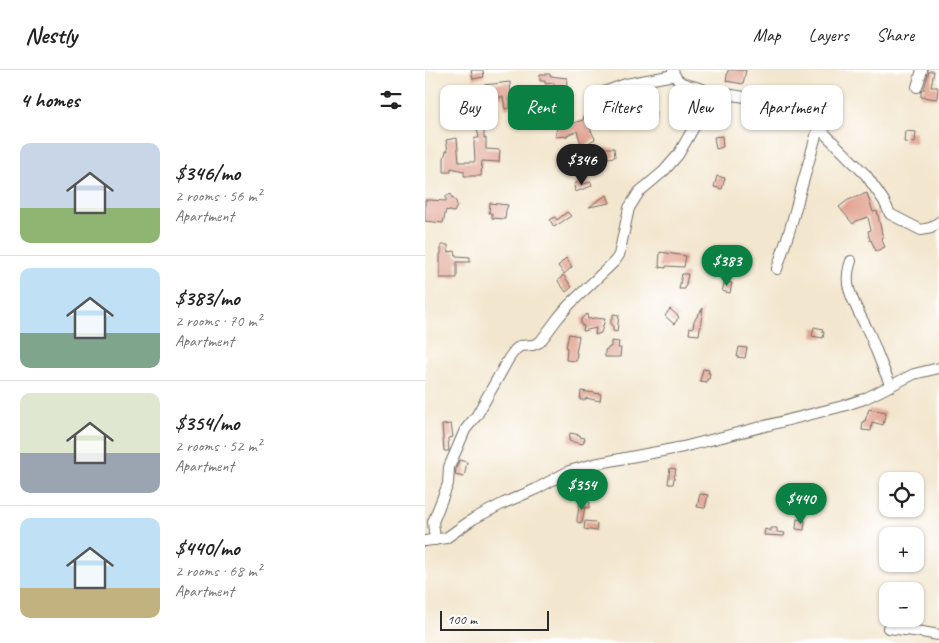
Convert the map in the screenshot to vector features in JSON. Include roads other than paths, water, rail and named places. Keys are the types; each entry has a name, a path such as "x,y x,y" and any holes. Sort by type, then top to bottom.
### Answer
{"street":[{"path":"917,87 922,70"},
{"path":"624,85 674,72 676,79 688,85"},
{"path":"692,130 678,155 664,171 639,192 629,208 619,255 615,261 569,305 540,342 533,345 520,346 509,358 477,415 465,430 449,467 448,484 433,522 430,540 446,538 473,519 569,471 594,464 683,448 761,426 811,415 864,399 914,374 939,368"},
{"path":"777,269 817,130"},
{"path":"821,130 866,175 884,201 890,214 921,230 931,228 939,222"},
{"path":"851,261 847,270 848,286 891,386"},
{"path":"888,628 939,635"}]}
